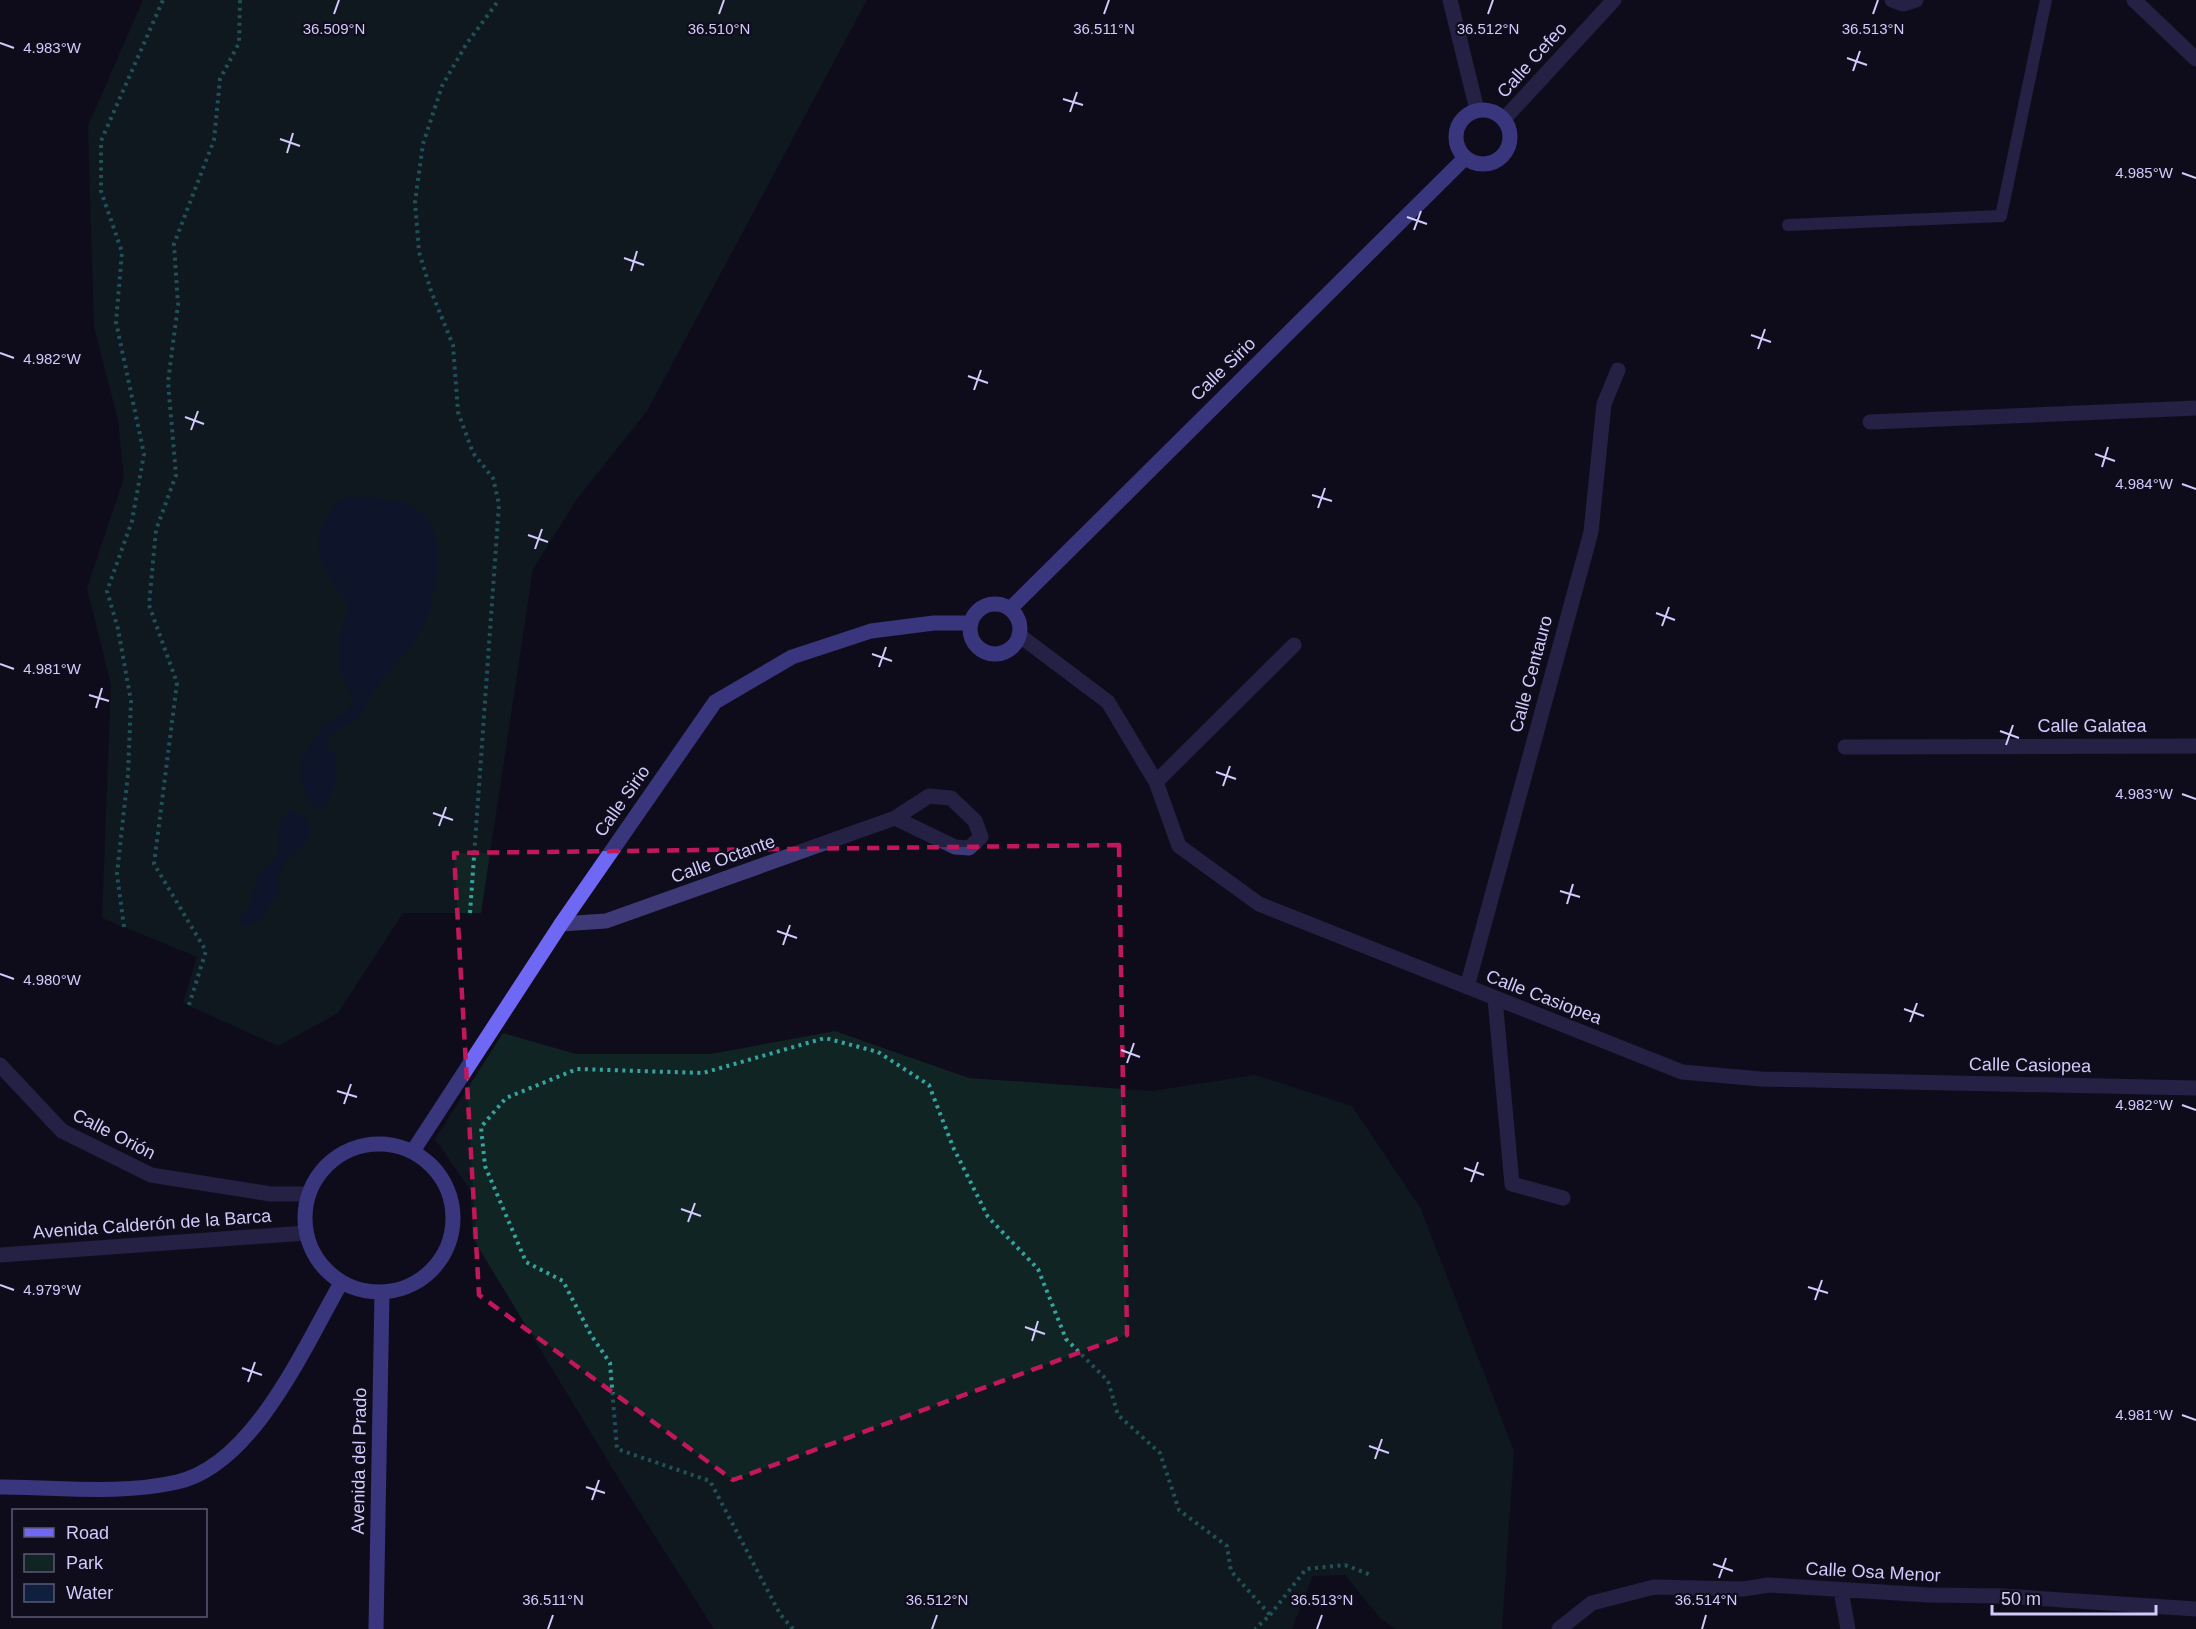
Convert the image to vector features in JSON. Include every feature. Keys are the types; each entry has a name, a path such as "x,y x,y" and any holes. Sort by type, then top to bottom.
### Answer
{"street":[{"path":"1450,0 1477,110"},
{"name":"Calle Cefeo","path":"1504,119 1614,0"},
{"path":"1892,0 1903,4 1916,0"},
{"path":"2134,0 2196,59"},
{"path":"1477,110 1492,111 1504,119 1510,139 1502,157 1490,164 1477,164 1465,158 1458,148 1455,136 1458,124 1466,115 1477,110"},
{"name":"Calle Sirio","path":"1010,609 1465,158"},
{"name":"Calle Centauro","path":"1467,987 1591,532 1604,404 1618,370"},
{"path":"1870,422 2196,408"},
{"path":"1001,605 1010,609 1020,626 1019,635 1008,651 988,654 973,642 971,623 982,607 1001,605"},
{"name":"Calle Sirio","path":"413,1151 561,924 715,702 792,657 871,631 934,624 971,623"},
{"name":"Calle Casiopea","path":"1019,635 1108,702 1156,782 1179,846 1259,904 1682,1072 1761,1079 2196,1088"},
{"path":"1156,782 1294,645"},
{"name":"Calle Galatea","path":"1845,747 2196,746"},
{"name":"Calle Octante","path":"561,924 606,921 895,818 929,796 951,798 975,821 981,837 969,848 955,848 895,818"},
{"path":"1495,999 1512,1184 1563,1198"},
{"name":"Calle Orión","path":"0,1065 62,1131 151,1175 271,1194 308,1194"},
{"path":"388,1143 413,1151 435,1168 450,1192 454,1220 448,1247 433,1271 410,1287 382,1293 361,1291 341,1283 325,1270 313,1253 306,1233 304,1214 308,1194 320,1172 339,1155 363,1145 388,1143"},
{"name":"Avenida Calderón de la Barca","path":"0,1255 306,1233"},
{"path":"0,1487 129,1488 179,1482 207,1470 230,1452 277,1393 341,1283"},
{"name":"Avenida del Prado","path":"376,1629 382,1293"},
{"name":"Calle Osa Menor","path":"1559,1629 1592,1604 1654,1587 1743,1589 1769,1585 1840,1591 2003,1596 2196,1609"},
{"path":"1840,1591 1848,1629"}],"lane":[{"path":"1788,225 2001,216 2046,0"}],"path":[{"path":"124,927 117,874 128,774 131,701 118,629 106,591 132,521 144,454 116,322 122,252 101,191 101,141 163,0"},
{"path":"189,1005 206,951 154,864 177,683 149,605 156,530 176,475 168,382 178,305 174,244 214,140 220,79 239,43 240,0"},
{"path":"470,913 499,504 493,478 473,453 458,412 453,345 431,291 419,252 415,202 423,144 442,86 467,43 499,0"},
{"path":"793,1629 780,1614 710,1481 616,1449 610,1363 591,1335 563,1281 526,1262 485,1166 481,1127 506,1098 576,1069 704,1073 825,1038 878,1052 929,1085 953,1147 988,1217 1038,1269 1066,1339 1108,1381 1118,1414 1160,1453 1179,1510 1227,1546 1231,1571 1270,1615"},
{"path":"1255,1629 1270,1615 1306,1569 1345,1566 1371,1575"}],"highlighted area":[{"path":"1119,845 1127,1335 733,1480 479,1295 454,853"}],"green space":[{"path":"143,0 867,0 647,411 577,499 533,569 481,913 403,913 338,1013 278,1046 183,1003 197,957 102,918 111,685 87,588 124,478 118,420 94,327 88,126"},
{"path":"835,1031 969,1078 1152,1091 1255,1075 1352,1106 1421,1209 1514,1451 1502,1629 1395,1629 1380,1618 1345,1575 1313,1576 1292,1629 714,1629 625,1489 472,1237 471,1191 435,1139 503,1033 576,1054 711,1054"}],"water":[{"path":"362,496 410,505 423,513 436,539 437,574 430,609 418,636 374,690 360,714 333,733 327,741 326,747 336,755 337,778 325,807 315,808 302,784 302,758 321,729 343,714 354,701 339,667 340,636 349,605 323,565 318,541 321,528 341,499"},
{"path":"293,810 307,819 310,827 306,845 291,854 277,877 279,891 263,917 247,926 241,925 238,917 250,907 256,881 278,855 280,824"}]}
